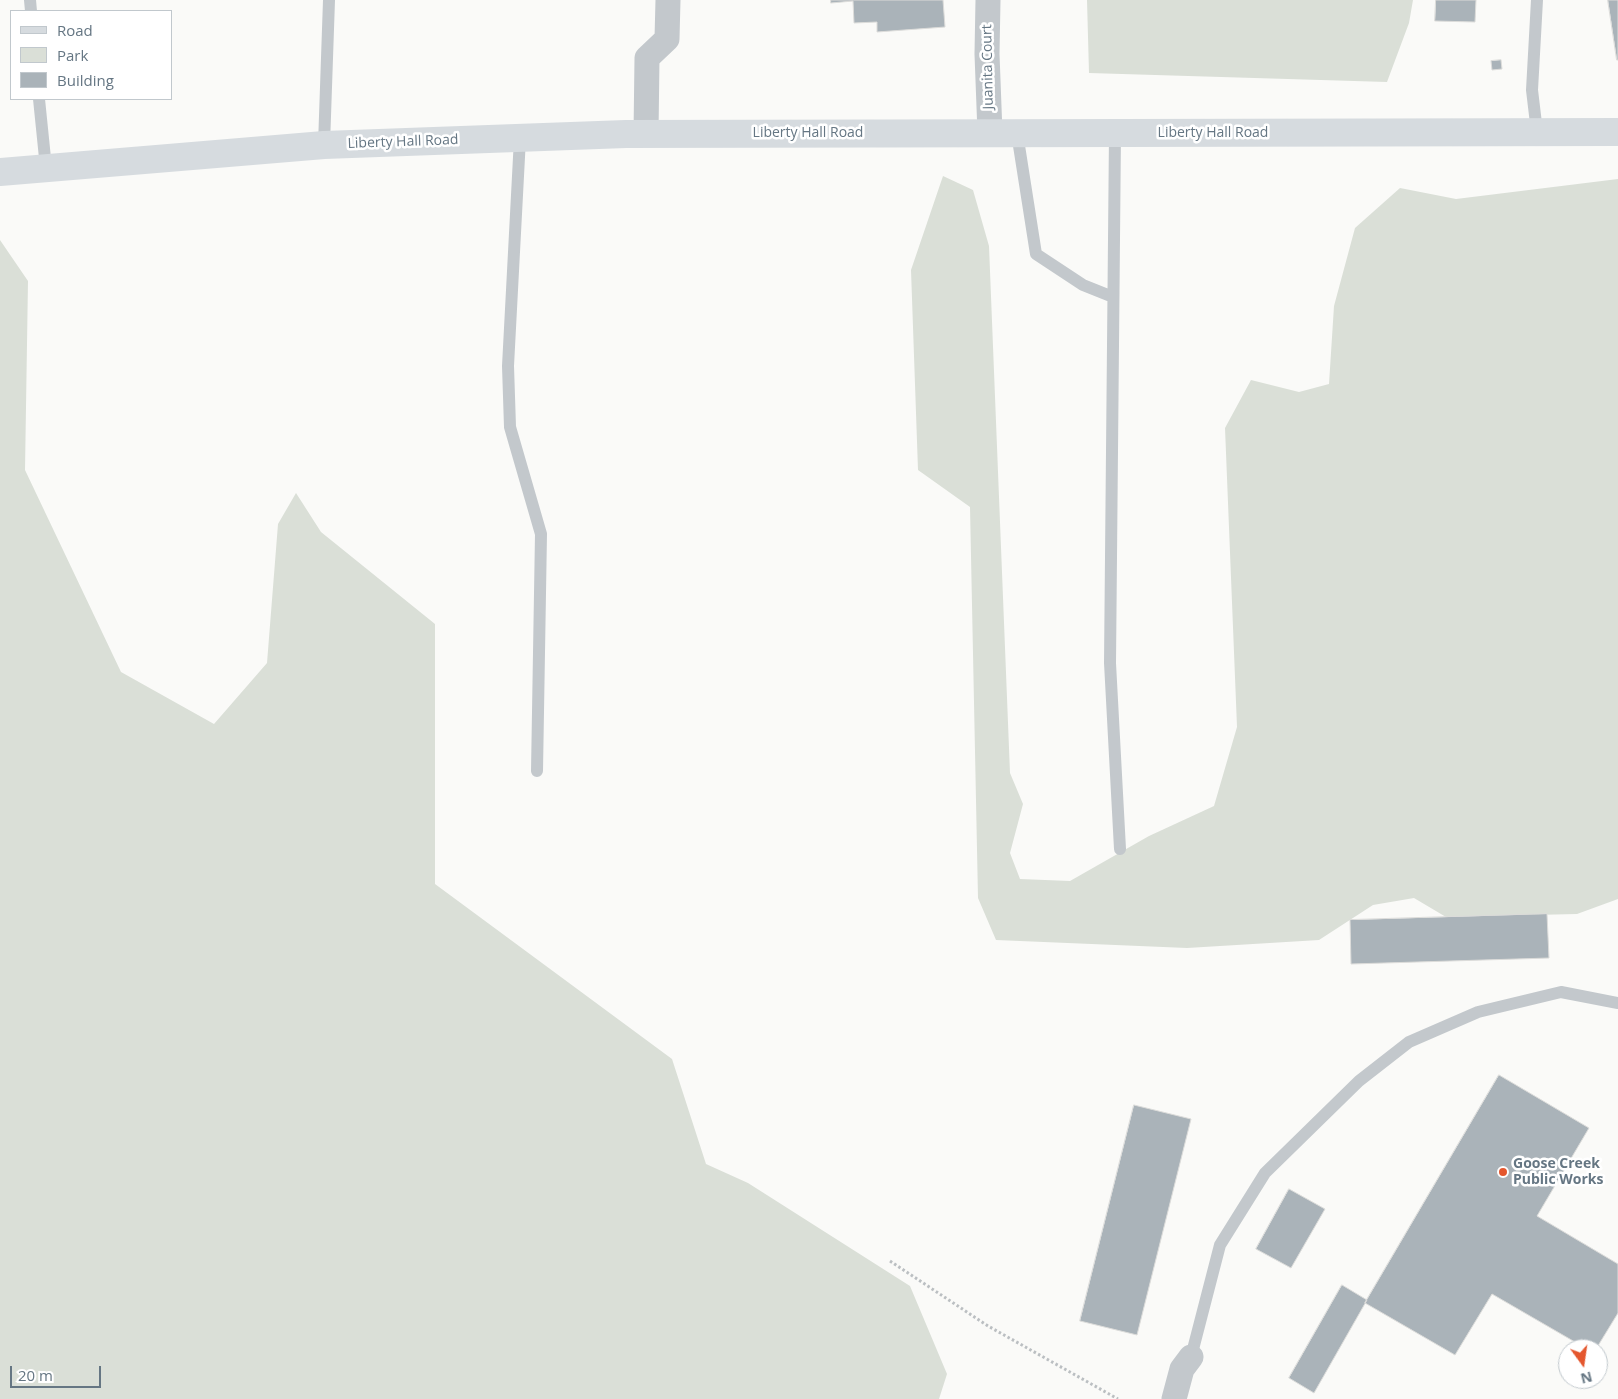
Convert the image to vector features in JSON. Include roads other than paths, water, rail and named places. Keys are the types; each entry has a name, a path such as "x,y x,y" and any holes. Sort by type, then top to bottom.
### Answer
{"main road":[{"name":"Liberty Hall Road","path":"0,172 324,144 646,134 1618,132"}],"street":[{"path":"646,134 646,58 668,39 668,0"},
{"name":"Juanita Court","path":"988,0 987,54 990,133"},
{"path":"1174,1399 1182,1369 1191,1357"}],"lane":[{"path":"324,144 330,0"},
{"path":"1537,0 1532,90 1537,132"},
{"path":"39,100 46,168"},
{"path":"1017,133 1036,254 1084,285 1113,296"},
{"path":"1115,133 1110,663 1120,849"},
{"path":"520,138 508,366 510,427 541,534 537,771"},
{"path":"1191,1357 1220,1245 1265,1173 1359,1081 1409,1042 1478,1012 1561,992 1618,1003"}],"place":[{"name":"Goose Creek Public Works","path":"1503,1172"}]}
